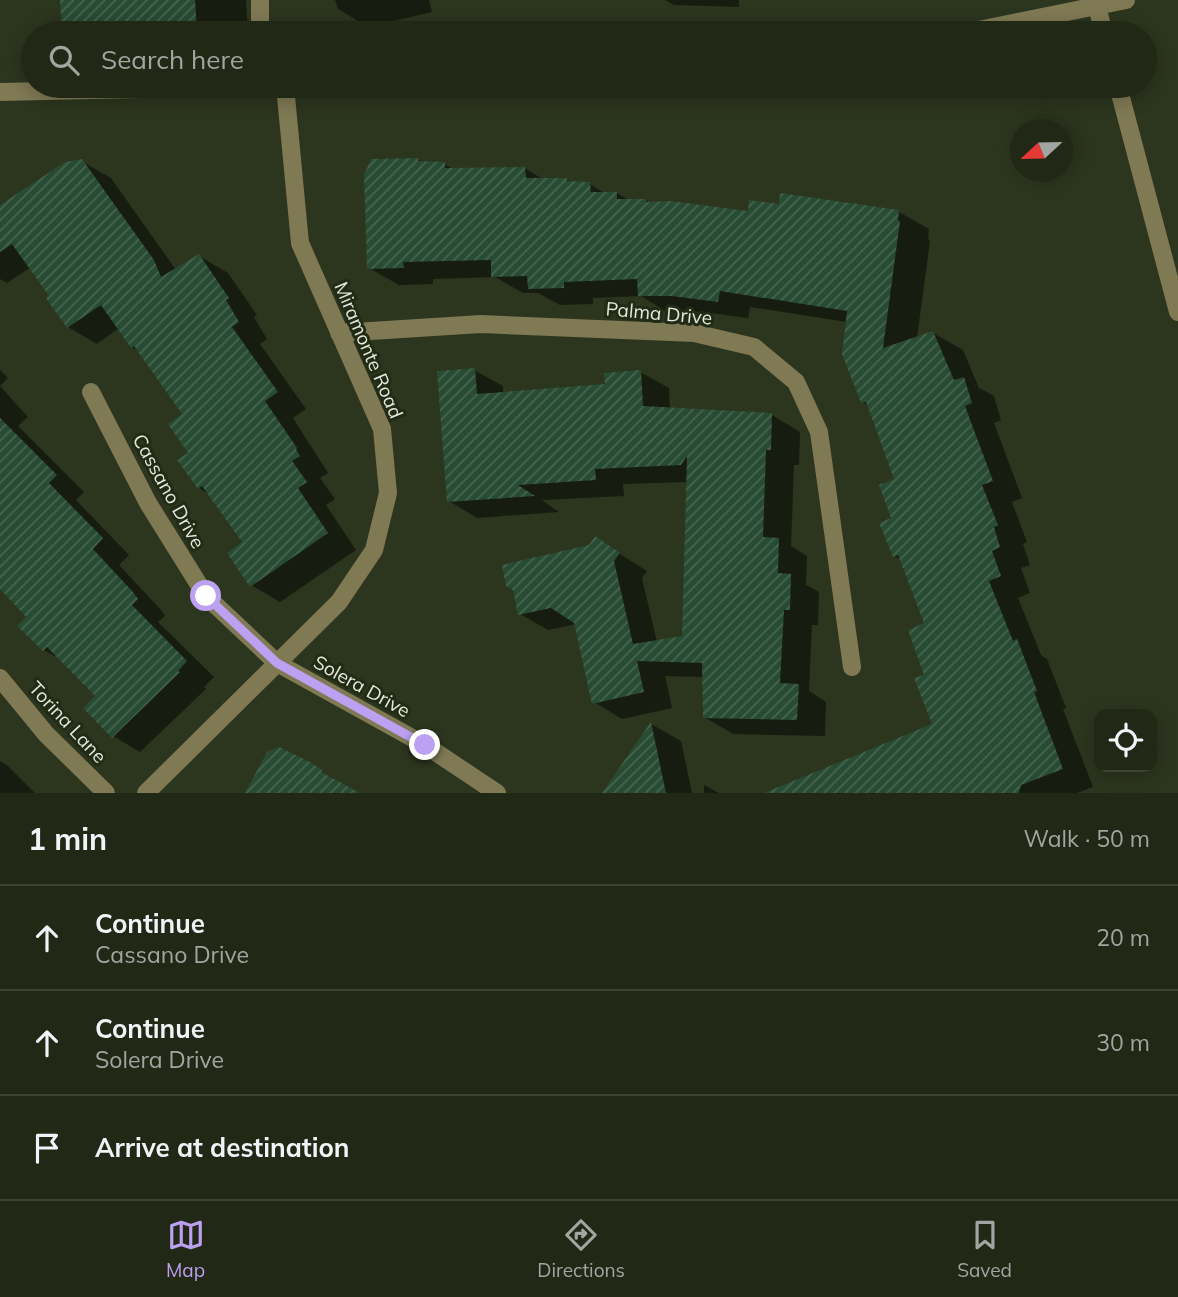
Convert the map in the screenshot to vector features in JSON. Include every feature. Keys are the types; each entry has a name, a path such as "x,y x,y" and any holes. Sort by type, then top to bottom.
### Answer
{"street":[{"path":"260,0 260,21"},
{"path":"1028,21 1126,0"},
{"path":"1097,8 1101,21"},
{"path":"0,92 21,92"},
{"name":"Miramonte Road","path":"146,793 339,602 374,550 388,493 382,429 300,243 286,98"},
{"path":"1122,98 1172,268 1178,312"},
{"name":"Palma Drive","path":"339,332 481,324 694,333 754,347 796,382 819,432 852,667"},
{"name":"Cassano Drive","path":"91,392 148,503 206,596 277,663"},
{"name":"Solera Drive","path":"277,663 425,745 497,793"},
{"name":"Torina Lane","path":"0,678 46,734 106,793"}],"building":[{"path":"60,0 195,0 196,21 61,21"},
{"path":"418,158 418,161 445,162 445,168 525,167 526,178 567,178 567,181 590,182 591,192 617,192 617,199 670,201 748,211 749,200 779,204 780,193 899,210 900,221 883,348 933,331 954,380 964,377 972,403 965,406 993,481 982,485 998,525 994,527 1000,547 992,551 1001,576 989,581 1013,641 1017,639 1063,769 1021,785 1019,793 764,793 932,724 914,678 924,675 908,630 924,623 898,555 893,557 879,523 891,518 879,485 894,479 866,402 861,403 842,354 847,311 720,291 718,302 672,296 638,296 637,279 564,282 564,288 528,289 527,276 491,277 491,260 403,262 404,268 367,269 364,175 371,159"},
{"path":"82,159 154,260 161,277 199,254 229,298 226,300 239,322 232,327 278,392 265,401 297,448 300,456 292,461 307,482 298,488 328,533 250,587 227,553 242,542 202,486 198,489 177,460 188,453 168,424 182,414 134,346 131,348 101,305 67,328 46,298 49,296 12,244 0,252 0,205 65,162"},
{"path":"475,368 477,394 605,384 604,373 641,370 643,406 772,413 771,450 766,450 763,537 779,538 778,573 791,574 790,610 784,610 780,683 799,684 797,720 703,718 702,663 637,661 644,692 592,704 574,623 551,608 518,615 513,590 506,586 502,565 589,545 595,536 620,553 614,561 633,644 682,636 687,456 681,465 595,469 596,480 518,485 535,496 447,502 437,371"},
{"path":"0,418 57,475 49,483 103,538 93,549 138,599 132,605 187,661 178,671 180,672 112,738 83,708 95,696 47,647 43,651 17,626 26,617 0,589"},
{"path":"651,722 666,793 602,793"},
{"path":"279,747 310,762 322,770 321,772 360,793 245,793 267,752"}],"route":[{"path":"206,596 277,663 425,745"}]}
